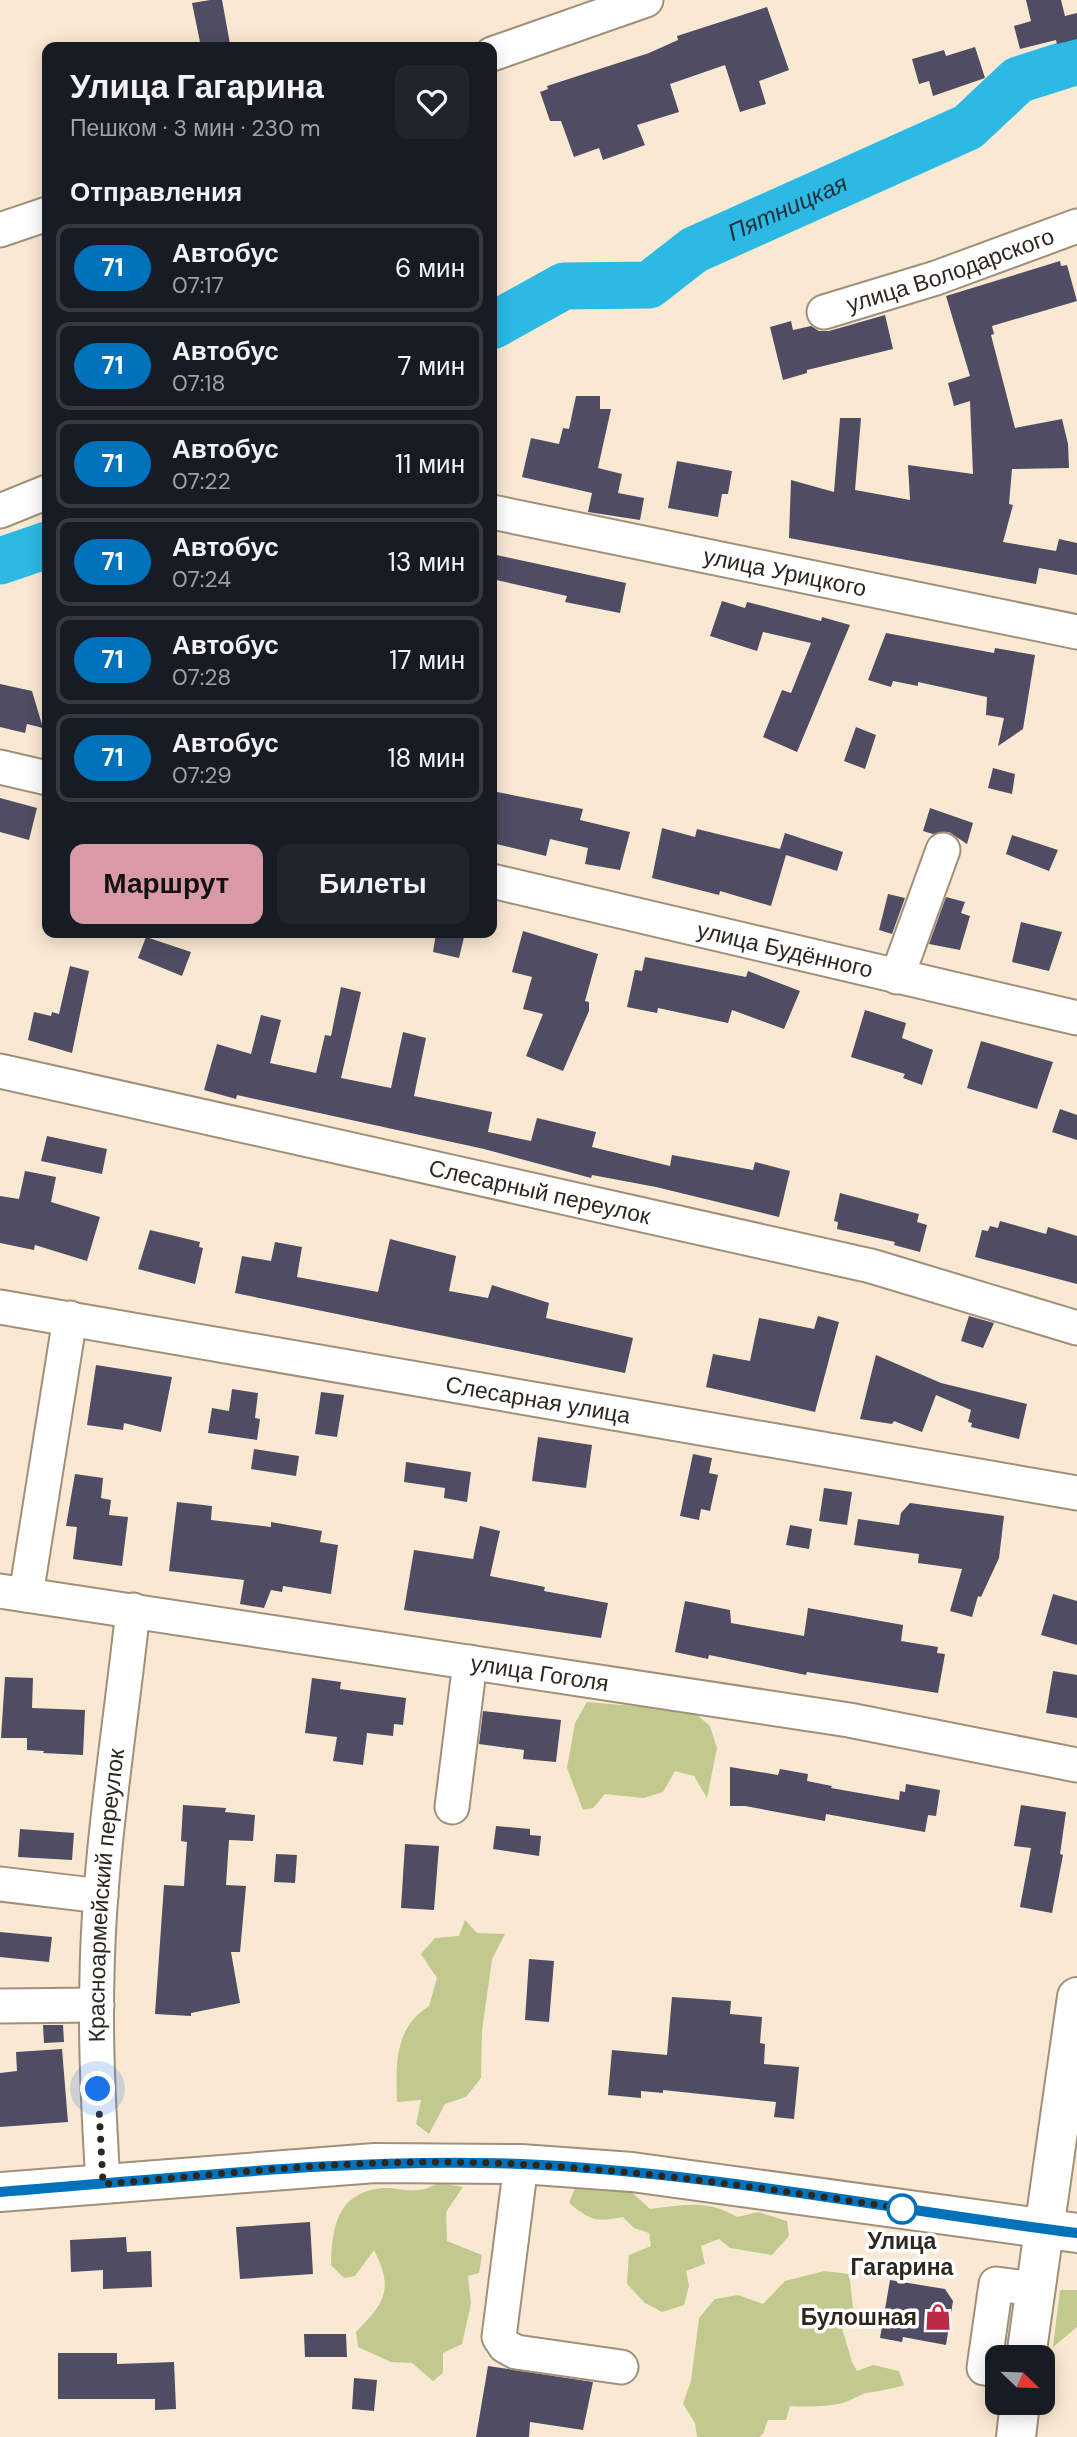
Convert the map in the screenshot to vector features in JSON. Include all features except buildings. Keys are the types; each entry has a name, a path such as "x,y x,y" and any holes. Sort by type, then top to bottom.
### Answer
{"main road":[{"path":"1028,2345 1035,2289 1060,2231 1077,1997"},
{"path":"0,2192 375,2163 520,2164 632,2172 1060,2231"},
{"path":"1016,2437 1019,2415"}],"street":[{"path":"497,52 646,0"},
{"path":"0,230 42,219"},
{"name":"улица Володарского","path":"824,312 936,278 1077,226"},
{"path":"0,511 42,494"},
{"name":"улица Урицкого","path":"497,513 1077,632"},
{"path":"0,767 42,777"},
{"path":"897,977 943,850"},
{"name":"улица Будённого","path":"497,882 1077,1018"},
{"name":"Слесарный переулок","path":"0,1071 871,1266 1077,1328"},
{"name":"Слесарная улица","path":"0,1307 907,1466 1077,1493"},
{"path":"13,1593 71,1318"},
{"name":"улица Гоголя","path":"13,1593 849,1720 1077,1765"},
{"name":"Красноармейский переулок","path":"103,2184 97,2006 101,1896 133,1610"},
{"path":"452,1807 470,1662"},
{"path":"0,1884 101,1896"},
{"path":"0,2006 97,2006"},
{"path":"520,2164 499,2337 505,2346 516,2352 621,2367"},
{"path":"987,2345 996,2284 1035,2289"}],"green space":[{"path":"587,1702 692,1711 710,1726 717,1748 707,1798 694,1776 675,1771 663,1792 643,1798 605,1794 593,1808 583,1810 567,1768 575,1723"},
{"path":"465,1920 477,1933 505,1934 492,1959 482,2031 481,2078 466,2097 445,2104 429,2134 416,2124 421,2100 397,2102 397,2061 403,2036 409,2025 429,2006 437,1978 421,1954 435,1938 459,1936"},
{"path":"439,2183 463,2187 446,2212 447,2241 482,2255 479,2273 468,2276 471,2304 462,2344 443,2353 443,2373 433,2381 412,2363 391,2362 358,2347 356,2332 380,2304 385,2285 374,2250 355,2276 344,2278 331,2265 334,2230 349,2201 380,2188 420,2190"},
{"path":"626,2187 650,2209 684,2205 705,2206 737,2217 758,2212 787,2221 789,2236 772,2255 730,2248 719,2239 701,2246 705,2264 686,2271 689,2286 684,2305 662,2312 645,2303 627,2284 629,2255 651,2246 649,2233 634,2228 623,2217 599,2220 588,2217 569,2203 575,2188"},
{"path":"824,2271 849,2274 854,2315 842,2328 857,2371 873,2365 899,2371 904,2385 866,2393 833,2405 790,2406 786,2420 768,2420 763,2434 759,2437 697,2437 695,2423 683,2404 691,2381 699,2318 715,2299 738,2295 763,2304 785,2281"},
{"path":"1060,2290 1077,2290 1077,2327 1053,2345"}],"waterway":[{"name":"Пятницкая","path":"497,323 564,286 649,285 694,250 968,127 1018,80 1077,61"},
{"name":"Пятницкая","path":"0,561 42,547"}],"bus line":[{"name":"71","path":"0,2192 375,2163 520,2164 632,2172 1077,2233"}],"place":[{"name":"Улица Гагарина","path":"902,2209"},
{"name":"Булошная","path":"938,2317"}],"route":[{"path":"98,2089 103,2184 375,2163 520,2164 632,2172 913,2210 902,2209"}]}
